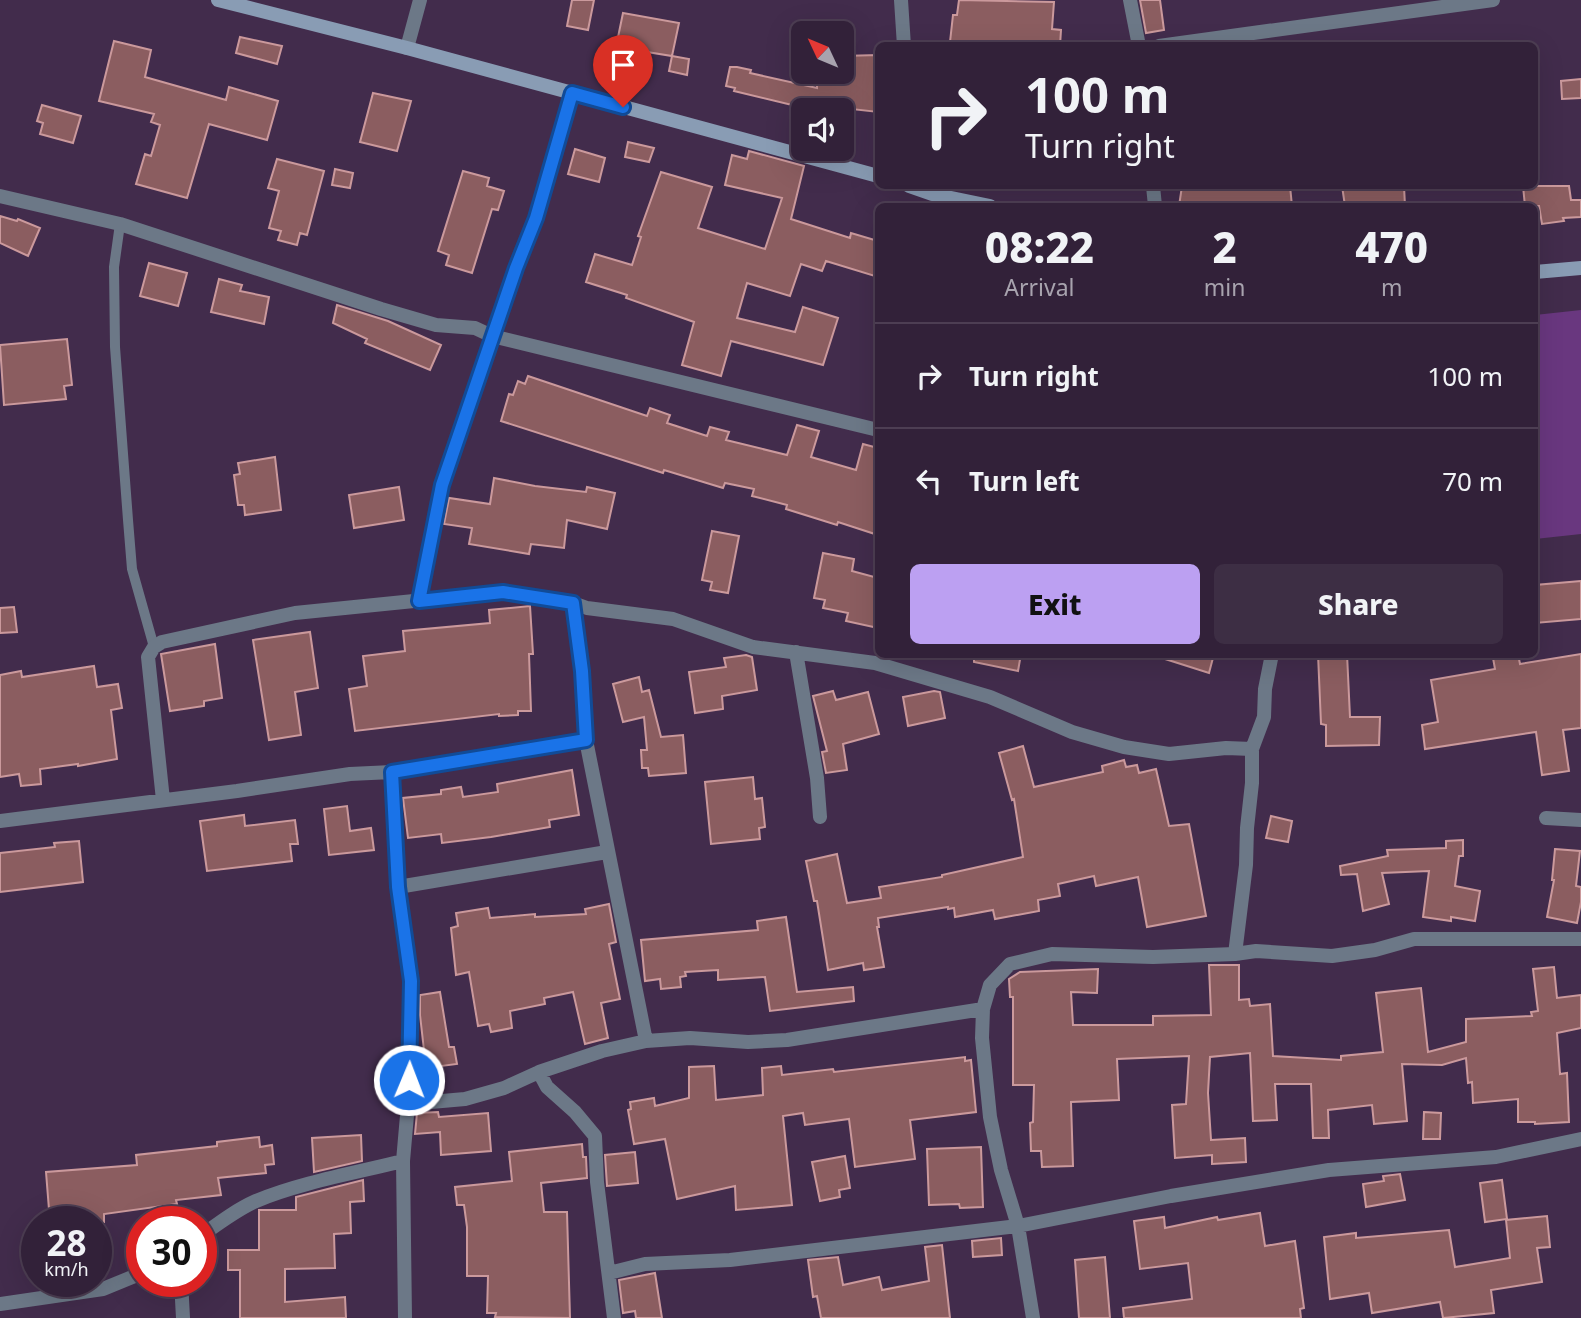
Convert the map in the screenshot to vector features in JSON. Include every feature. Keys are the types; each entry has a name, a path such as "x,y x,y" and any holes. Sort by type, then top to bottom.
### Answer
{"street":[{"path":"218,0 407,48 875,175"},
{"path":"407,48 419,0"},
{"path":"901,0 904,42"},
{"path":"1130,0 1138,42"},
{"path":"1188,42 1493,0"},
{"path":"419,601 442,485 492,335 536,218 572,93"},
{"path":"918,189 976,203"},
{"path":"0,195 120,224 436,325 475,328 492,335 875,429"},
{"path":"1538,272 1581,268"},
{"path":"163,800 148,657 154,647 162,642 295,612 503,592 573,603 587,608 673,619 753,647 888,667 990,697 1072,732 1124,747 1170,754 1226,748 1252,749"},
{"path":"573,603 582,671 586,740 646,1041"},
{"path":"796,652 817,778 820,817"},
{"path":"1235,954 1246,865 1252,749 1264,717 1265,689 1271,658"},
{"path":"0,821 350,774 392,772 586,740"},
{"path":"392,772 398,887 411,981 404,1161 405,1318"},
{"path":"1546,818 1581,820"},
{"path":"398,887 607,852"},
{"path":"1033,1318 1018,1226 1000,1170 990,1116 982,1038 983,1009 990,985 1010,964 1066,954 1153,957 1256,951 1332,956 1375,950 1415,939 1581,939"},
{"path":"408,1104 466,1099 602,1051 646,1041 690,1038 748,1042 787,1040 983,1009"},
{"path":"539,1072 547,1087 575,1112 595,1136 597,1182 614,1318"},
{"path":"609,1273 645,1264 730,1260 1018,1226 1171,1196 1329,1170 1496,1157 1581,1139"},
{"path":"217,1225 258,1200 404,1161"},
{"path":"0,1304 103,1289 126,1280"},
{"path":"182,1297 183,1318"}],"lane":[{"path":"120,224 114,267 115,347 128,520 132,569 154,647"}],"shaded area":[{"path":"1581,310 1581,534 1538,539 1538,315"}],"building":[{"path":"572,0 594,0 588,30 567,26"},
{"path":"959,0 1054,2 1052,29 1061,30 1060,42 950,42 953,15 957,15"},
{"path":"1140,0 1160,0 1164,30 1146,33"},
{"path":"623,13 679,23 672,56 616,47"},
{"path":"240,37 282,46 277,64 236,53"},
{"path":"114,41 151,50 145,77 226,100 229,87 278,101 267,140 209,124 187,198 136,184 145,154 151,156 160,125 151,122 154,114 99,101"},
{"path":"875,55 875,112 854,109 854,98 791,98 791,105 734,91 735,88 726,86 730,67 737,67 791,84 817,88 817,84 854,84 854,56"},
{"path":"672,56 689,59 687,75 669,71"},
{"path":"1581,79 1581,98 1562,99 1561,81"},
{"path":"373,93 411,101 397,151 360,142"},
{"path":"42,105 81,116 73,143 40,134 43,123 37,121"},
{"path":"628,142 654,148 649,162 625,157"},
{"path":"575,149 605,158 599,182 568,174"},
{"path":"749,151 804,166 791,219 850,238 851,233 875,240 875,276 826,261 822,271 801,264 790,296 747,283 737,318 795,332 803,307 838,318 823,365 731,341 721,376 682,365 694,322 586,282 595,254 632,265 641,237 638,236 661,172 712,187 698,228 765,249 782,198 725,185 732,155 747,159"},
{"path":"277,159 324,171 307,235 300,233 297,245 278,240 281,231 269,228 279,191 268,188"},
{"path":"335,169 353,173 350,188 332,185"},
{"path":"463,171 489,178 487,186 504,191 498,210 492,209 472,273 446,265 449,255 438,251"},
{"path":"1569,186 1571,200 1581,200 1581,217 1563,218 1564,221 1542,224 1538,203 1525,203 1523,189"},
{"path":"1182,189 1290,189 1292,203 1179,203"},
{"path":"1342,189 1404,189 1405,203 1345,203"},
{"path":"0,216 17,221 18,219 40,228 28,256 0,243"},
{"path":"149,263 187,273 178,306 140,296"},
{"path":"219,279 242,285 240,291 269,297 264,324 211,312"},
{"path":"337,305 388,321 441,345 430,370 365,343 367,339 333,323"},
{"path":"67,339 72,385 64,386 66,399 4,405 0,345"},
{"path":"528,376 647,416 650,408 670,415 667,423 707,436 710,427 729,432 726,440 787,455 797,425 819,431 811,457 856,470 863,444 875,447 875,534 786,509 787,505 752,496 754,489 725,483 723,488 664,470 663,473 501,421 509,394 513,395 518,381 525,384"},
{"path":"275,457 281,510 245,515 244,505 238,505 234,475 240,474 238,463"},
{"path":"494,478 535,486 586,492 587,487 615,493 607,529 567,520 564,548 531,544 529,554 469,544 472,528 444,524 449,498 490,504"},
{"path":"399,487 404,520 354,528 349,495"},
{"path":"712,531 739,536 728,593 710,590 712,582 702,580"},
{"path":"823,553 854,559 852,571 875,577 875,627 846,621 848,613 823,608 825,600 814,598"},
{"path":"1581,581 1581,619 1538,623 1538,585"},
{"path":"530,606 533,654 529,654 531,711 518,711 518,715 499,714 355,731 349,689 367,686 363,656 405,651 403,631 490,623 489,610"},
{"path":"14,607 17,632 0,633 0,608"},
{"path":"310,632 318,688 295,692 301,735 269,740 253,640"},
{"path":"215,644 222,698 204,701 204,706 170,711 161,654"},
{"path":"1581,654 1581,728 1563,730 1569,771 1542,775 1536,732 1425,749 1422,725 1438,722 1431,680 1495,669 1493,658 1519,658 1520,664"},
{"path":"746,655 752,657 757,690 722,696 723,709 695,713 689,672 726,667 724,658"},
{"path":"974,658 1020,658 1018,671 974,662"},
{"path":"1162,658 1213,658 1209,673"},
{"path":"1318,658 1347,658 1350,717 1380,717 1379,745 1326,746 1326,725 1321,724"},
{"path":"94,666 97,687 118,684 122,708 111,710 117,759 40,769 41,784 21,786 19,774 0,777 0,675 21,671 22,677"},
{"path":"639,677 642,692 649,690 661,737 683,735 686,773 649,776 648,768 642,768 641,750 647,750 644,717 623,722 613,684"},
{"path":"833,691 836,700 868,692 879,734 843,744 847,770 826,773 822,752 827,751 813,696"},
{"path":"940,692 945,718 908,726 903,697"},
{"path":"1023,746 1034,787 1103,772 1102,766 1124,760 1126,767 1137,765 1139,773 1156,769 1169,826 1189,824 1206,916 1147,927 1138,877 1096,886 1094,876 1058,884 1060,896 1038,900 1039,911 995,919 993,910 955,917 954,908 948,907 878,918 884,967 864,970 863,963 828,970 817,901 814,901 806,861 837,854 847,903 881,898 879,887 942,877 1023,857 1014,799 1012,800 999,753"},
{"path":"572,770 579,815 549,820 550,827 491,837 442,843 441,834 408,838 403,798 441,794 441,790 461,787 463,797 498,792 497,784"},
{"path":"753,777 755,799 762,798 765,827 759,828 760,839 711,844 705,782"},
{"path":"347,806 350,831 371,828 374,850 329,855 324,809"},
{"path":"244,815 245,826 295,820 298,844 290,844 292,861 207,871 200,821"},
{"path":"1271,816 1292,821 1288,842 1266,838"},
{"path":"1463,840 1463,856 1459,856 1455,886 1480,891 1475,921 1451,917 1451,921 1423,917 1429,871 1382,873 1389,904 1363,911 1357,874 1341,875 1340,866 1388,856 1387,850 1446,848 1446,841"},
{"path":"79,841 83,882 0,892 0,853 55,847 54,843"},
{"path":"1555,849 1580,851 1576,886 1581,887 1581,902 1577,923 1547,917 1554,880"},
{"path":"609,904 616,942 609,944 620,999 601,1003 608,1038 585,1044 573,992 544,998 545,1004 510,1011 512,1028 491,1032 489,1024 478,1026 469,972 456,975 451,928 458,926 456,913 488,908 490,918 535,914 535,917 586,914 585,909"},
{"path":"786,917 797,992 853,987 854,1001 770,1011 765,977 718,980 718,970 685,972 686,976 680,977 681,987 661,989 660,979 645,981 641,940 758,930 757,921"},
{"path":"1209,965 1239,965 1239,1000 1249,999 1250,1006 1270,1004 1273,1056 1341,1060 1341,1056 1383,1052 1376,993 1421,988 1428,1052 1466,1042 1466,1019 1532,1016 1531,1012 1538,1011 1533,969 1554,967 1557,998 1581,995 1581,1028 1557,1033 1560,1074 1567,1073 1569,1122 1518,1122 1518,1099 1473,1103 1472,1082 1468,1083 1466,1058 1442,1065 1402,1064 1407,1121 1374,1124 1372,1105 1328,1110 1329,1138 1313,1138 1311,1084 1275,1084 1277,1120 1253,1121 1250,1053 1210,1057 1208,1093 1211,1140 1245,1138 1246,1162 1212,1164 1212,1155 1175,1158 1172,1105 1186,1104 1189,1056 1117,1059 1119,1100 1071,1102 1073,1166 1042,1167 1041,1151 1031,1151 1030,1123 1033,1122 1034,1085 1013,1085 1013,997 1010,997 1009,979 1020,972 1098,969 1097,993 1071,992 1073,1025 1153,1025 1153,1016 1211,1015"},
{"path":"440,992 449,1047 454,1047 457,1064 426,1068 420,995"},
{"path":"965,1057 965,1061 971,1060 976,1112 910,1120 915,1159 855,1167 849,1119 805,1125 803,1113 783,1116 792,1205 736,1210 735,1186 677,1199 665,1139 634,1144 628,1110 631,1109 630,1102 654,1098 655,1106 689,1098 689,1067 714,1066 716,1100 763,1095 762,1068 781,1066 782,1075 833,1069 834,1072"},
{"path":"438,1112 439,1117 488,1113 491,1151 441,1155 440,1132 415,1134 417,1113"},
{"path":"1424,1112 1441,1113 1440,1139 1423,1139"},
{"path":"361,1135 362,1161 314,1172 312,1138"},
{"path":"259,1137 260,1147 272,1145 274,1164 265,1165 266,1173 218,1178 221,1195 176,1200 177,1204 126,1206 126,1211 112,1213 112,1206 49,1206 46,1172 137,1165 136,1155 217,1146 217,1142"},
{"path":"582,1144 587,1178 541,1183 544,1212 567,1212 570,1318 495,1317 496,1313 487,1313 488,1276 467,1276 467,1227 464,1205 457,1205 455,1187 512,1181 509,1152"},
{"path":"981,1147 983,1207 960,1208 959,1204 929,1205 927,1149"},
{"path":"635,1152 638,1183 607,1186 605,1155"},
{"path":"845,1156 850,1188 839,1190 840,1197 820,1201 812,1162"},
{"path":"1400,1174 1405,1200 1366,1207 1363,1184 1384,1181 1383,1176"},
{"path":"363,1180 364,1201 350,1202 351,1233 334,1234 335,1268 285,1269 285,1302 345,1297 346,1318 240,1318 240,1270 228,1270 228,1250 259,1250 259,1210 296,1210 296,1197"},
{"path":"1502,1180 1507,1219 1485,1222 1480,1183"},
{"path":"1260,1213 1265,1246 1295,1241 1304,1308 1300,1309 1301,1318 1124,1318 1123,1308 1192,1299 1188,1263 1140,1269 1134,1221 1164,1217 1165,1228 1217,1217 1218,1220"},
{"path":"1547,1216 1550,1247 1537,1248 1542,1282 1491,1290 1494,1313 1443,1318 1440,1302 1372,1313 1369,1293 1330,1299 1324,1237 1356,1233 1356,1238 1449,1230 1455,1267 1510,1258 1506,1220"},
{"path":"1001,1238 1002,1255 973,1257 972,1241"},
{"path":"942,1245 950,1318 821,1318 817,1296 813,1297 808,1260 838,1257 843,1285 879,1277 882,1290 929,1281 925,1247"},
{"path":"1105,1257 1110,1318 1079,1318 1075,1260"},
{"path":"655,1273 662,1318 636,1318 635,1311 623,1313 619,1280"}],"route":[{"path":"409,1080 411,981 398,887 392,772 586,740 582,671 573,603 503,592 419,601 442,485 492,335 536,218 572,93 623,107"}]}
